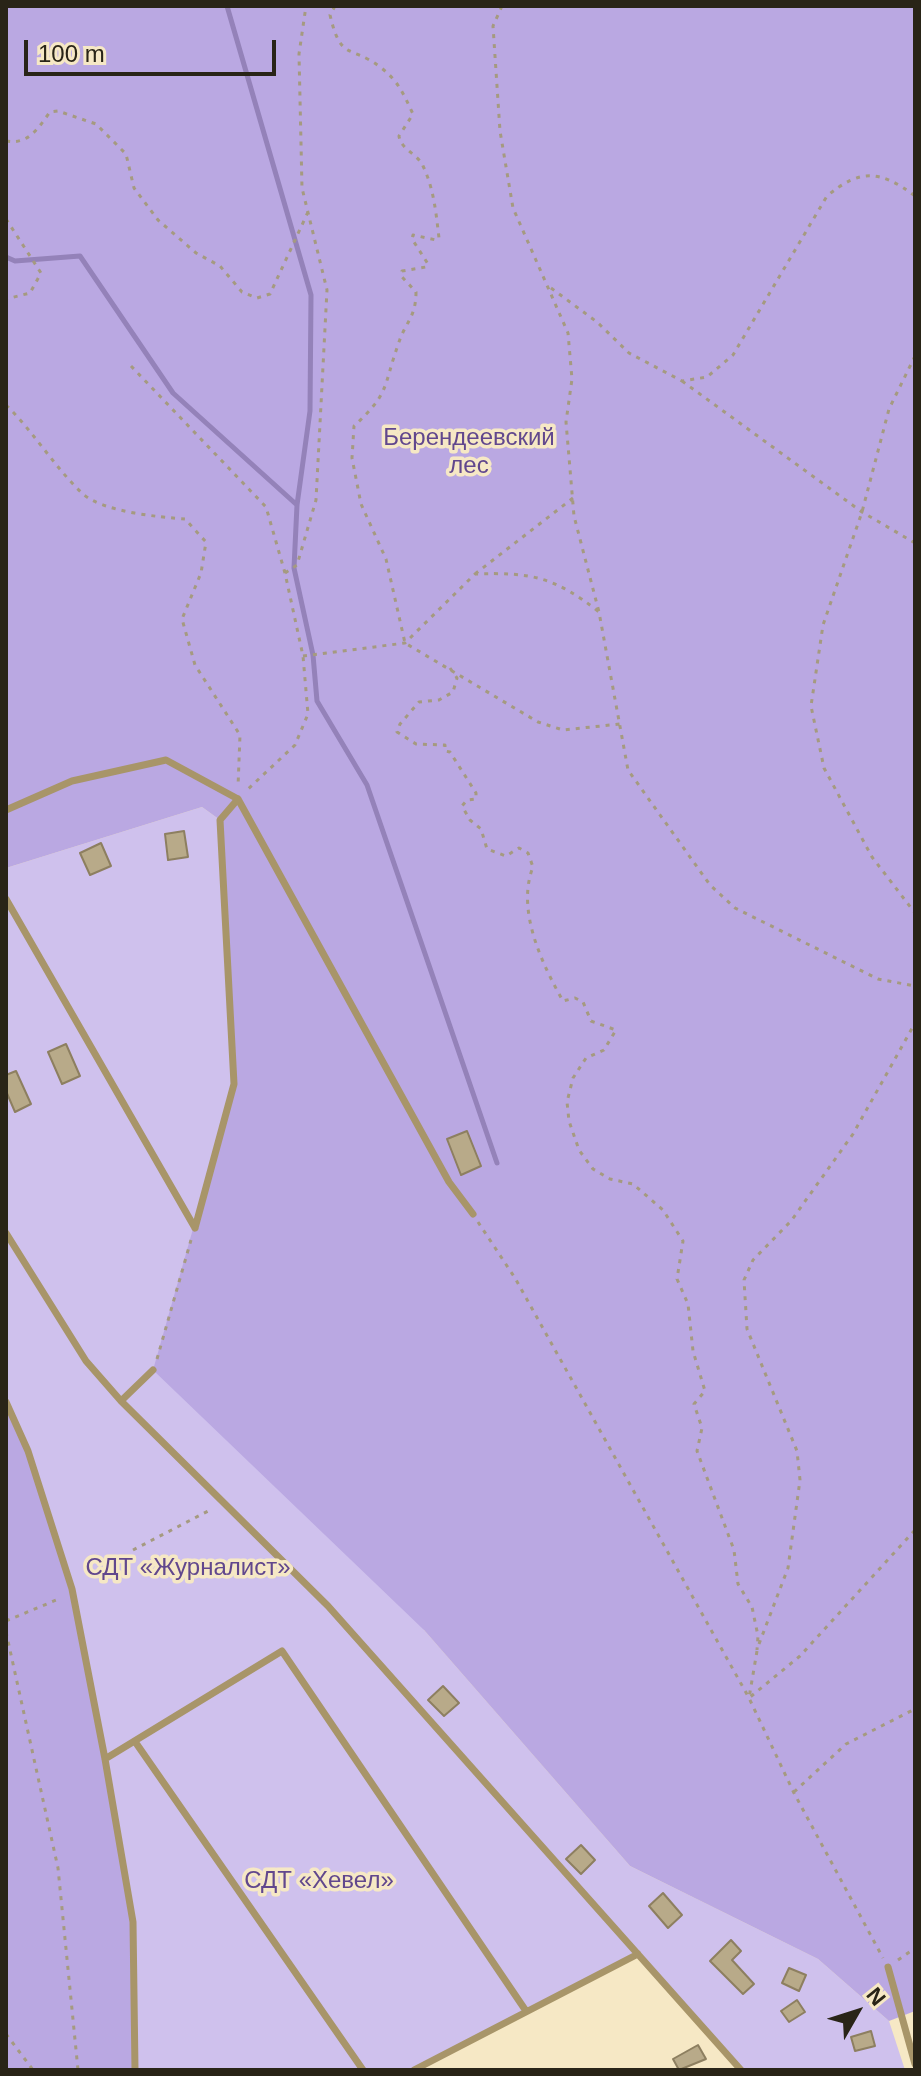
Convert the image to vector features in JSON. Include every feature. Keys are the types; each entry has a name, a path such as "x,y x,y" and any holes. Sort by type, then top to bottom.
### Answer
{"lane":[{"path":"6,810 72,781 166,760 238,799 449,1182 473,1214"},
{"path":"195,1228 234,1084 220,820 238,799"},
{"path":"6,899 195,1228"},
{"path":"6,1233 86,1361 121,1401 328,1606 741,2070"},
{"path":"121,1401 153,1370"},
{"path":"6,1402 28,1451 72,1589 105,1759 133,1922 135,2070"},
{"path":"105,1759 136,1743 282,1651 526,2011"},
{"path":"136,1743 363,2070"},
{"path":"414,2070 638,1954"},
{"path":"888,1967 915,2064"}],"path":[{"path":"285,573 297,565 316,500 327,290 302,188 299,54 306,6"},
{"path":"335,6 330,15 336,42 352,54 378,65 399,84 413,114 399,136 400,143 422,162 433,195 439,238 413,235 412,239 428,264 402,271 402,277 416,292 416,312 398,344 392,374 380,402 354,426 352,458 361,504 386,559 405,643"},
{"path":"502,6 493,26 500,131 513,208 551,288 568,333 572,379 566,422 573,498 599,612 628,770 710,885 735,908 878,979 915,986"},
{"path":"6,141 25,140 38,130 50,112 58,111 96,124 126,154 134,188 158,220 196,253 220,266 242,292 257,298 270,294 308,211"},
{"path":"682,381 707,377 733,355 827,196 846,180 869,174 896,182 915,196"},
{"path":"6,219 41,273 30,293 6,299"},
{"path":"551,288 597,322 629,353 682,381 862,512 915,543"},
{"path":"915,356 889,409 862,512 823,625 811,706 824,768 872,857 915,913"},
{"path":"131,366 266,507 285,573 303,656 308,714 295,745 238,799"},
{"path":"6,405 31,429 85,496 141,516 185,519 206,542 201,573 182,619 195,665 240,735 238,799"},
{"path":"405,643 475,574 573,498"},
{"path":"475,574 516,573 567,587 599,612"},
{"path":"303,656 405,643 538,722 563,730 620,724"},
{"path":"450,668 457,678 453,692 439,700 419,702 397,732 416,744 445,745 445,751 450,752 476,793 476,799 467,800 462,806 470,820 481,829 487,849 506,856 519,848 528,853 533,867 528,879 528,908 536,943 557,989 563,1001 575,998 583,1002 591,1021 616,1030 604,1050 586,1058 573,1078 567,1102 569,1121 579,1150 593,1169 610,1179 633,1184 663,1210 683,1241 677,1279 688,1304 693,1351 705,1391 694,1404 702,1428 697,1451 734,1550 738,1584 752,1607 758,1636 749,1698"},
{"path":"757,1650 788,1568 800,1480 797,1451 747,1329 744,1280 753,1260 791,1221 853,1134 915,1023"},
{"path":"473,1214 515,1278 749,1698 794,1793 888,1967 915,1948"},
{"path":"153,1370 195,1228"},
{"path":"133,1550 223,1503"},
{"path":"749,1698 800,1656 915,1530"},
{"path":"6,1621 59,1601 72,1589"},
{"path":"6,1632 58,1868 78,2070"},
{"path":"794,1793 846,1744 915,1709"},
{"path":"6,2034 33,2070"}],"green space":[{"name":"Берендеевский лес","path":"6,6 915,6 915,2011 889,2021 818,1959 630,1866 424,1630 153,1370 234,1084 220,820 202,807 6,868"},
{"path":"202,807 220,820 424,1630 630,1866 818,1959 889,2021 905,2070 741,2070 638,1954 414,2070 135,2070 6,1402 6,868"},
{"path":"6,1402 28,1451 72,1589 133,1922 135,2070 6,2070"}],"building":[{"path":"184,831 188,857 168,860 165,834"},
{"path":"101,843 111,866 90,875 80,853"},
{"path":"66,1044 80,1076 62,1084 48,1052"},
{"path":"16,1071 31,1104 15,1112 6,1091 6,1075"},
{"path":"467,1131 481,1166 461,1175 447,1139"},
{"path":"443,1686 459,1703 444,1716 428,1700"},
{"path":"581,1845 595,1860 581,1874 566,1859"},
{"path":"663,1893 682,1915 668,1928 649,1906"},
{"path":"731,1940 741,1951 732,1960 754,1984 743,1994 710,1961"},
{"path":"789,1968 806,1975 799,1991 782,1983"},
{"path":"797,2000 805,2012 789,2022 781,2011"},
{"path":"871,2031 875,2046 855,2051 851,2037"},
{"path":"698,2045 706,2059 679,2070 673,2059"}],"waterway":[{"path":"227,6 311,295 310,411 297,505 294,568 313,655 317,701 367,785 497,1163"},
{"path":"6,257 15,261 80,256 173,393 297,505"}],"park label":[{"name":"СДТ «Журналист»","path":"188,1568"},
{"name":"СДТ «Хевел»","path":"319,1881"}]}
